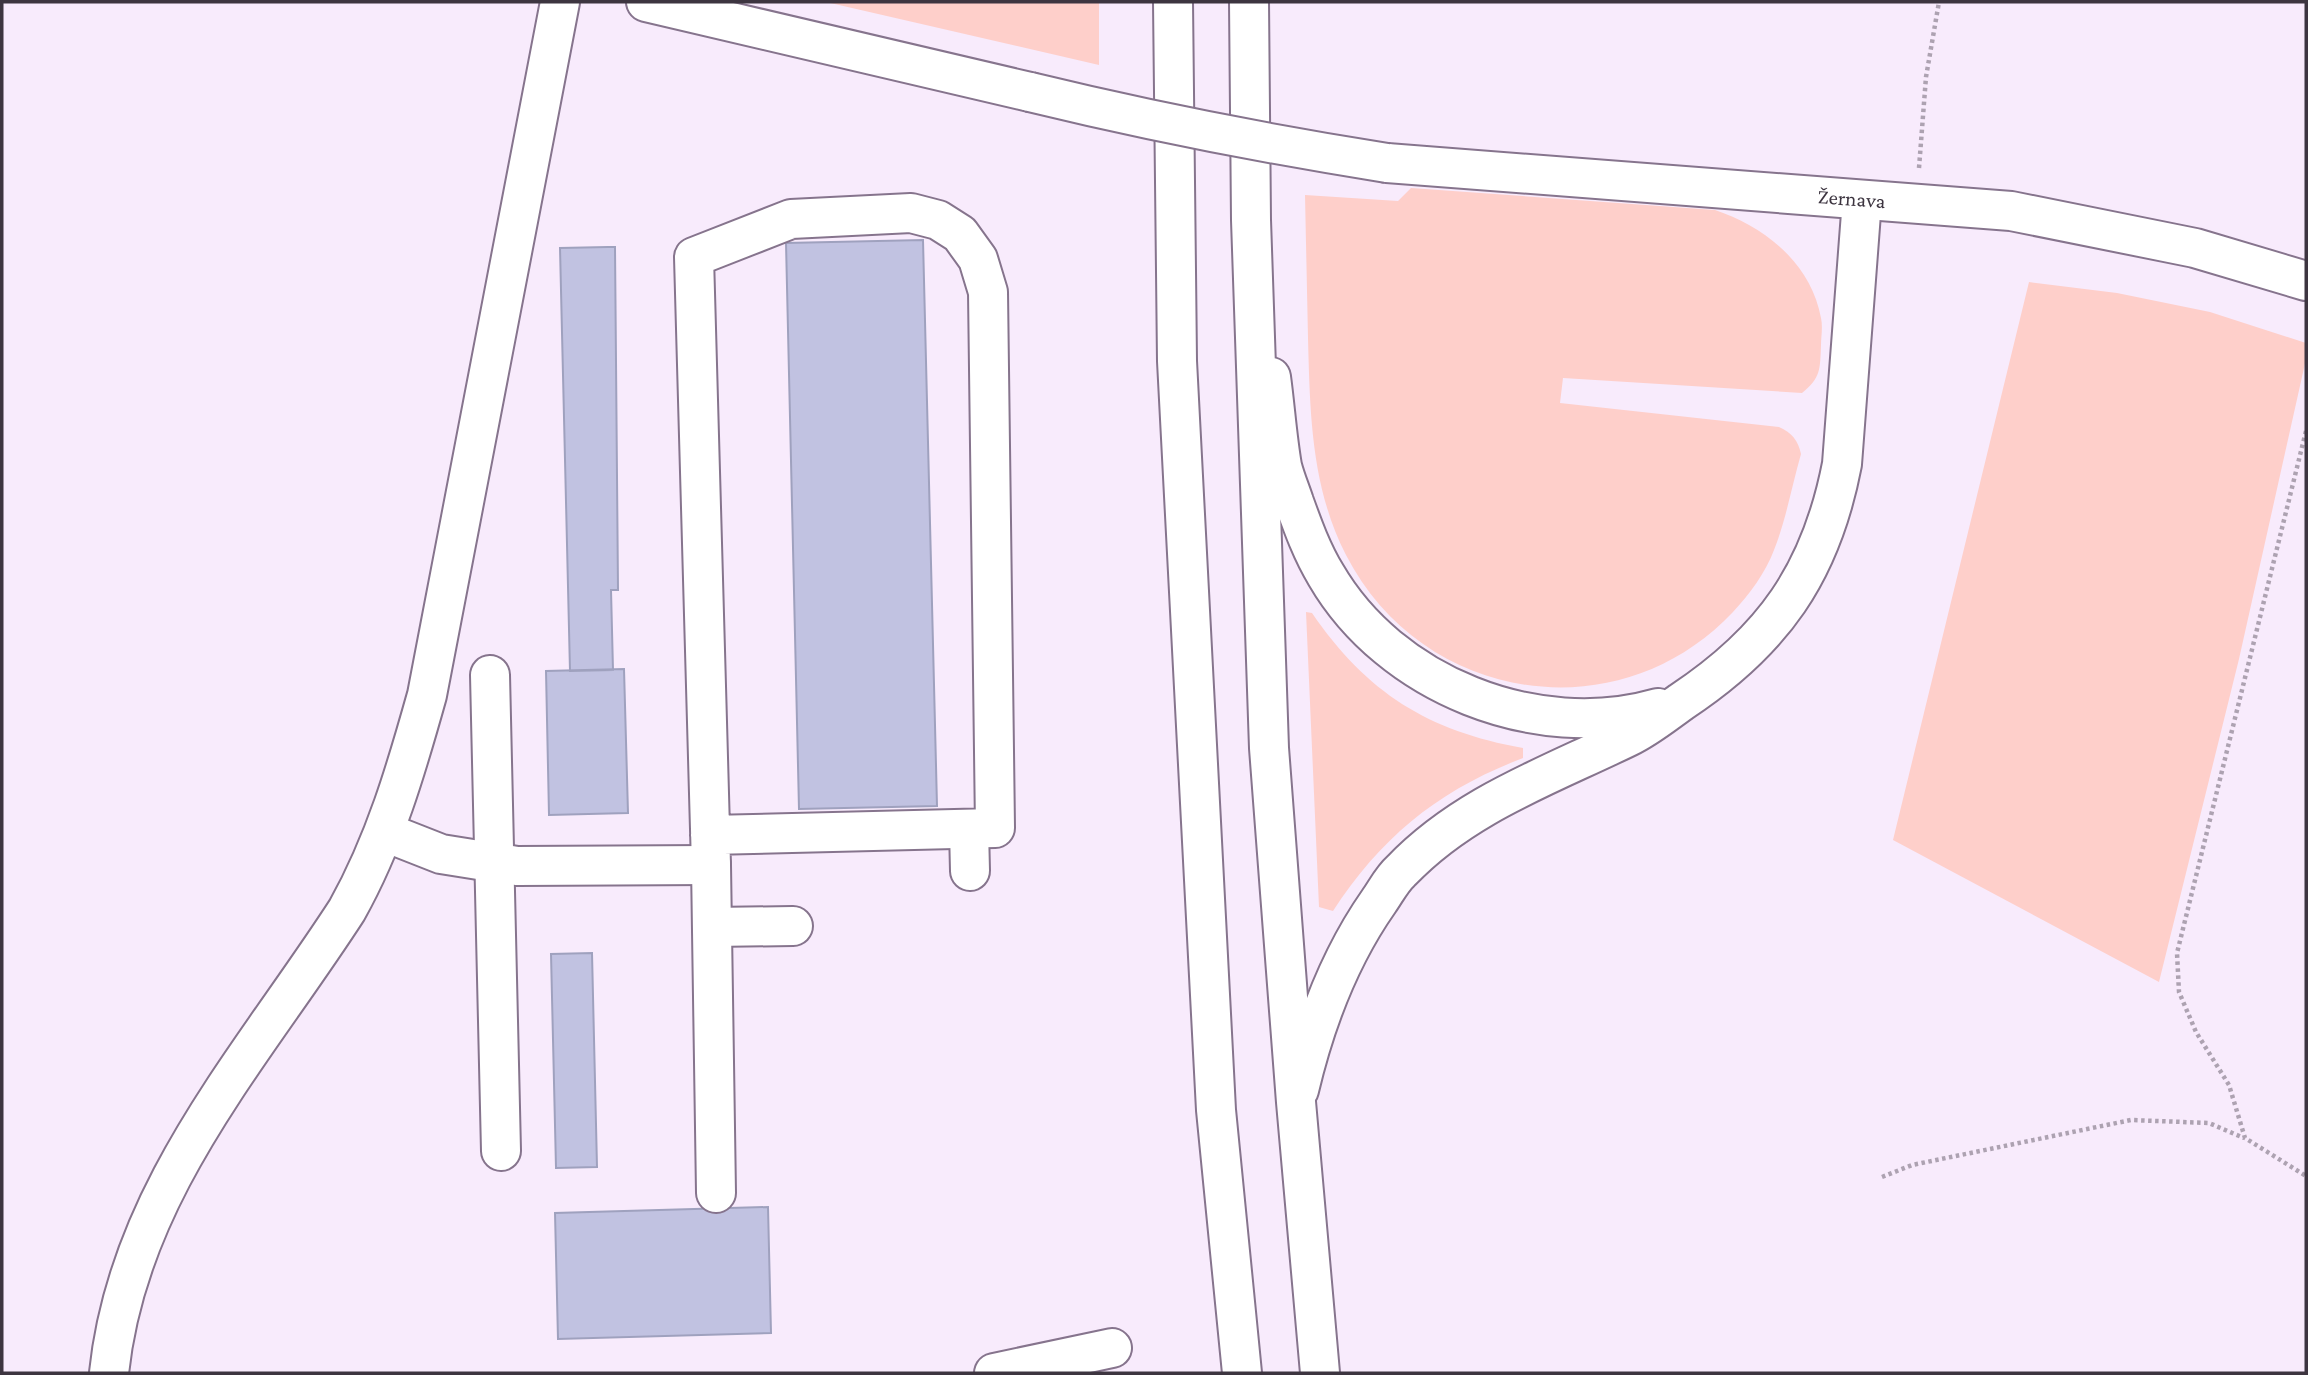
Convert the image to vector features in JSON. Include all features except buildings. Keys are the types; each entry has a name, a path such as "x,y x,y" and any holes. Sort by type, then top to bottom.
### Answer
{"main road":[{"path":"109,1373 129,1280 149,1224 173,1172 203,1122 347,910 366,876 405,776 427,695 560,2"},
{"name":"Žernava","path":"646,2 1147,120 1267,144 1387,163 2011,211 2195,248 2306,281"},
{"path":"1173,2 1177,361 1216,1110 1242,1373"},
{"path":"1249,2 1251,220 1269,748 1320,1373"},
{"path":"1296,1101 1311,1040 1336,975 1356,935 1399,873 1427,845 1486,804 1632,736 1692,695 1730,667 1771,624 1798,586 1825,533 1842,464 1862,200"},
{"path":"385,832 441,854 517,866 711,850 969,829 995,828 988,292 978,259 960,234 938,220 911,213 791,219 694,257 711,850 716,1193"},
{"path":"1251,220 1283,468 1309,543 1326,576 1374,635 1412,665 1459,691 1490,703 1550,717 1581,719 1620,716 1666,706 1692,695"},
{"path":"490,675 501,1152"},
{"path":"969,829 970,871"},
{"path":"712,927 793,926"},
{"path":"994,1373 1112,1348"}],"path":[{"path":"1916,204 1926,77 1939,2"},
{"path":"2245,1138 2229,1085 2196,1032 2182,1001 2177,953 2306,431"},
{"path":"1882,1177 1912,1165 2131,1120 2209,1123 2245,1138 2306,1176"}],"shaded area":[{"path":"826,2 1099,2 1099,65"},
{"path":"1411,188 1715,210 1734,217 1768,237 1796,264 1807,280 1816,298 1822,332 1818,372 1813,383 1802,393 1563,378 1560,403 1779,427 1791,434 1798,445 1801,454 1771,558 1751,591 1733,612 1686,651 1635,675 1580,687 1525,685 1472,670 1422,643 1380,605 1346,555 1326,503 1315,449 1309,366 1305,195 1398,201"},
{"path":"2029,282 2117,293 2210,312 2306,343 2306,359 2239,659 2159,982 1893,840"},
{"path":"1306,612 1312,613 1355,665 1402,704 1458,731 1523,748 1523,758 1465,785 1415,818 1372,860 1333,911 1319,907"}]}
